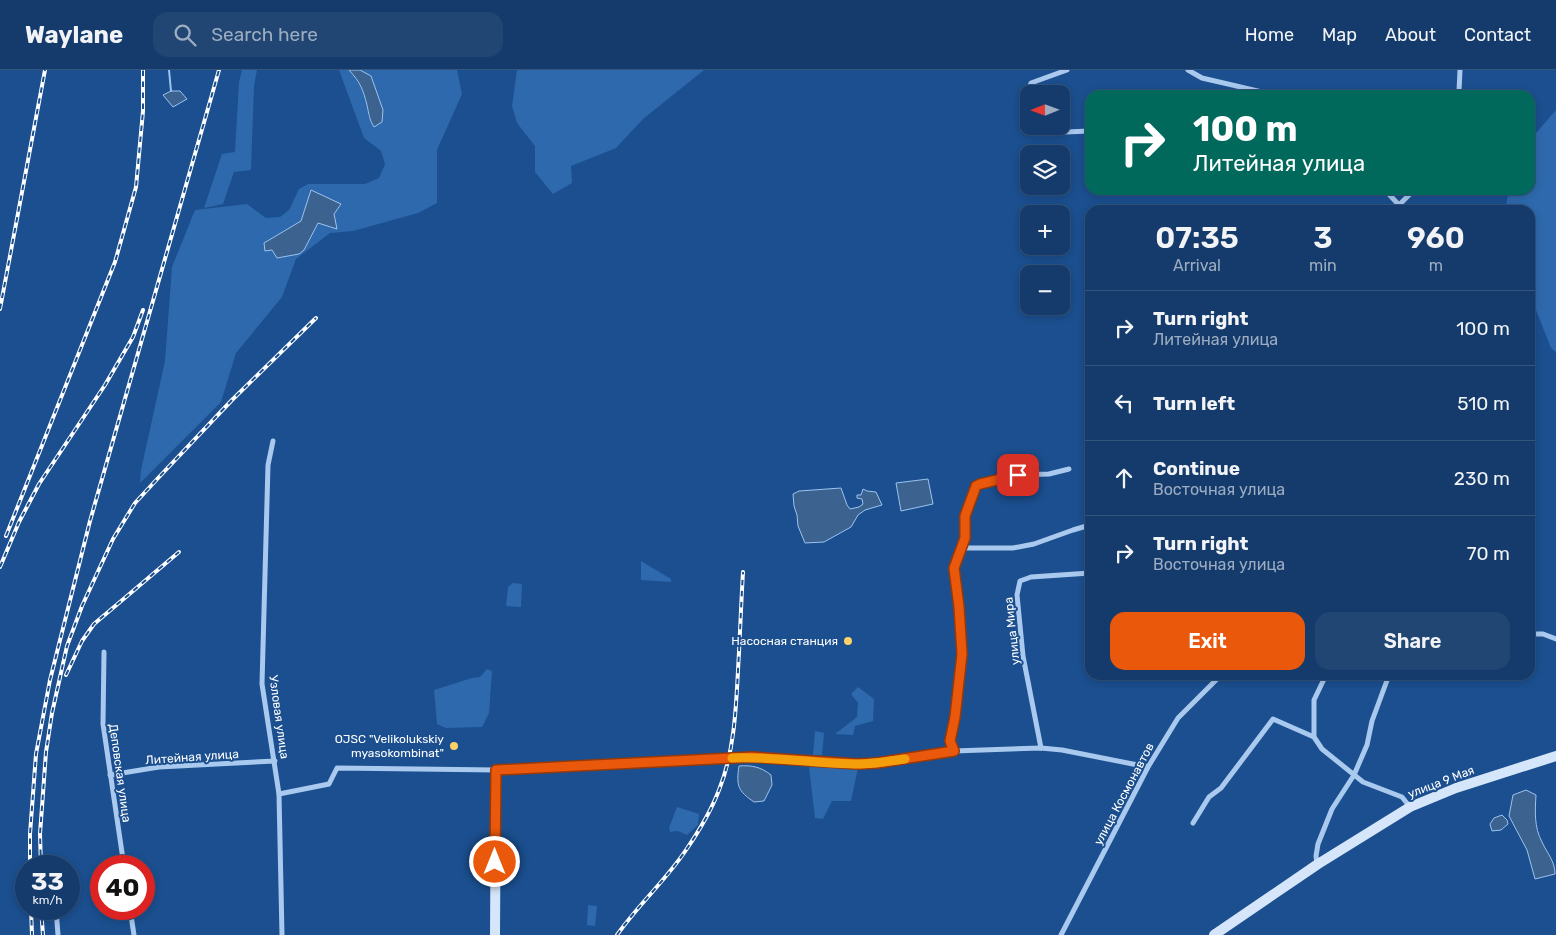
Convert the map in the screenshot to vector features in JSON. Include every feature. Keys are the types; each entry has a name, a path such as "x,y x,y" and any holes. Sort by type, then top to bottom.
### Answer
{"main road":[{"name":"улица 9 Мая","path":"1214,935 1318,864 1410,807 1456,788 1556,756"},
{"path":"495,935 496,770"}],"street":[{"path":"1030,85 1031,83 1067,70"},
{"path":"1188,70 1202,78 1254,90"},
{"path":"1458,90 1460,70"},
{"path":"1070,132 1085,131"},
{"path":"1389,195 1397,205"},
{"path":"1402,205 1410,195"},
{"name":"Узловая улица","path":"273,441 268,465 262,684 279,794 282,935"},
{"path":"954,751 950,741 955,717 962,654 954,568 965,538 965,516 976,486 1018,475 1049,474 1069,469"},
{"path":"962,548 1013,548 1034,544 1085,526"},
{"name":"улица Мира","path":"1041,748 1023,656 1017,595 1020,581 1031,577 1085,573"},
{"path":"1535,634 1543,634 1556,639"},
{"name":"Деповская улица","path":"104,652 103,724 122,855"},
{"name":"улица Космонавтов","path":"1061,935 1148,767 1178,718 1216,680"},
{"path":"1324,680 1314,700 1314,736 1322,750 1364,782 1402,797 1410,807"},
{"path":"1318,864 1316,856 1318,844 1332,809 1354,775 1367,745 1372,721 1387,680"},
{"path":"1193,823 1209,797 1221,788 1273,719 1314,736"},
{"path":"279,794 329,784 337,768 496,770 752,757 868,764 954,751 1041,748 1062,750 1148,767"},
{"name":"Литейная улица","path":"110,775 159,768 275,761"},
{"path":"57,920 58,935"},
{"path":"132,920 134,935"}],"shaded area":[{"path":"242,70 257,70 254,86 251,170 234,172 223,204 204,208 222,154 235,152 239,82"},
{"path":"339,70 349,70 361,87 369,119 371,76 360,70 457,70 462,94 437,150 437,203 418,213 353,231 330,233 296,259 282,297 236,353 221,402 140,483 141,470 165,361 172,267 195,210 247,204 266,218 280,217 289,210 299,189 308,184 365,184 379,178 385,164 381,151 364,138","holes":["311,190 341,205 334,214 318,223 304,250 277,258 264,243 301,221"]},
{"path":"349,70 360,70 371,76 383,110 382,122 374,127 370,119 366,99 358,82"},
{"path":"517,70 704,70 643,119 616,148 571,166 572,183 553,194 535,172 535,146 517,123 512,106"},
{"path":"171,91 180,91 187,99 173,107 163,95"},
{"path":"1556,110 1556,352 1551,348 1535,308 1535,205 1506,205 1508,195 1535,195 1535,134"},
{"path":"311,190 341,204 334,214 337,229 318,223 304,250 299,254 277,258 272,250 265,251 264,243 301,221"},
{"path":"928,479 933,504 901,511 896,483"},
{"path":"841,488 850,509 863,504 862,499 857,498 857,495 861,495 863,489 876,492 882,505 865,510 858,515 851,527 824,542 805,543 798,526 793,494 799,491"},
{"path":"641,561 671,579 671,582 641,580"},
{"path":"513,583 522,584 521,607 506,606 508,587"},
{"path":"487,669 492,671 489,713 482,727 446,728 437,724 434,690 480,677"},
{"path":"858,687 874,699 873,721 855,726 853,735 835,734 857,717 858,703 851,694"},
{"path":"815,731 824,733 822,755 813,755"},
{"path":"739,766 756,767 771,775 772,785 764,801 754,802 741,791 738,783"},
{"path":"809,767 858,768 851,801 832,801 823,819 815,818"},
{"path":"1526,790 1536,795 1536,825 1555,869 1555,874 1535,879 1527,850 1509,816 1513,795"},
{"path":"677,807 699,814 698,825 687,835 678,831 670,832 669,828"},
{"path":"1502,815 1508,824 1501,830 1492,831 1490,824 1494,818"},
{"path":"588,905 597,906 595,926 587,925"}],"waterway":[{"path":"169,70 171,91"}],"railway":[{"path":"0,309 45,70"},
{"path":"6,536 115,262 136,187 143,111 143,70"},
{"path":"30,855 36,754 50,680 90,521 219,70"},
{"path":"0,567 19,522 39,484 105,385 133,337 143,310"},
{"path":"41,855 40,834 46,752 52,713 67,646 82,606 113,539 135,503 232,400 316,318"},
{"path":"66,675 82,641 94,624 179,552"},
{"path":"617,935 686,850 716,798 724,776 735,716 743,572"},
{"path":"31,920 32,935"},
{"path":"42,920 43,935"}],"slow traffic":[{"path":"732,758 752,757 858,764 905,759"}],"place":[{"name":"Насосная станция","path":"848,641"},
{"name":"OJSC \"Velikolukskiy myasokombinat\"","path":"454,746"}],"route":[{"path":"495,862 496,770 752,757 858,764 877,763 954,751 950,741 955,717 962,654 954,568 965,538 965,516 976,486 1018,475"}]}
